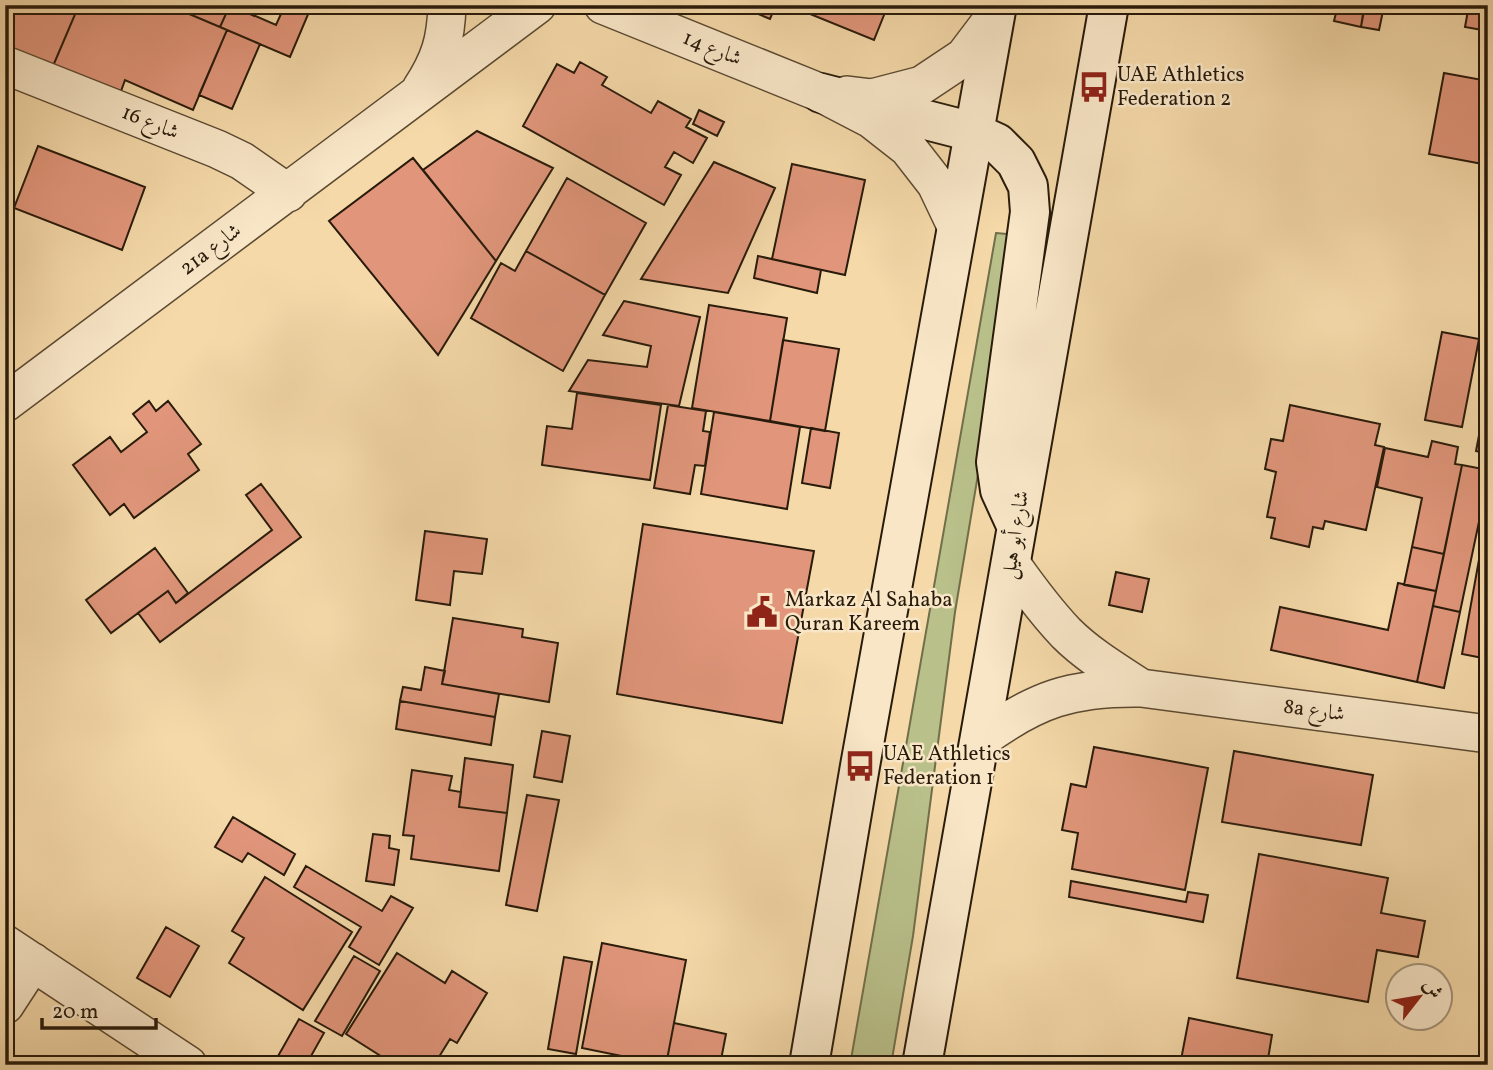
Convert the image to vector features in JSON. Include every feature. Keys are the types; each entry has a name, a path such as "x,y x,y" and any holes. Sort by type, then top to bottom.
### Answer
{"main road":[{"name":"شارع أبو هيل","path":"922,1065 1109,5"},
{"path":"810,1065 996,11"},
{"path":"821,93 973,132 997,143 1016,162 1028,186 1030,212 996,462 1000,490 1016,527"}],"street":[{"name":"21a شارع","path":"416,97 436,67 446,33 447,5"},
{"name":"21a شارع","path":"5,403 537,5"},
{"name":"شارع 14","path":"603,5 821,93 871,119 908,148 936,184 956,226"},
{"name":"شارع 14","path":"821,93 873,98 922,85 964,57 996,11"},
{"name":"شارع 16","path":"5,65 217,149 242,161 288,193"},
{"name":"8a شارع","path":"1012,565 1038,602 1068,635 1102,663 1141,688"},
{"name":"8a شارع","path":"980,740 1039,703 1072,692 1106,688 1141,688 1488,734"},
{"path":"5,1005 19,953 188,1065"}],"green space":[{"path":"996,233 1018,235 955,612 913,936 891,1065 850,1065"}],"building":[{"path":"5,5 79,5 53,66 5,45"},
{"path":"79,5 168,5 227,30 193,110 125,80 120,94 53,66"},
{"path":"168,5 230,5 220,27"},
{"path":"230,5 258,5 254,16"},
{"path":"230,5 276,25 285,5 312,5 290,57 220,27"},
{"path":"745,5 776,5 770,19 744,8"},
{"path":"788,5 888,5 874,40"},
{"path":"1338,5 1365,5 1361,27 1334,21"},
{"path":"1469,5 1488,5 1488,31 1465,27"},
{"path":"1364,7 1383,11 1379,30 1361,27"},
{"path":"227,30 260,44 232,109 199,95"},
{"path":"580,62 607,77 602,85 651,113 658,101 691,119 686,127 707,138 693,163 674,152 665,167 681,175 664,205 523,126 557,64 574,73"},
{"path":"1444,73 1488,81 1488,165 1429,154"},
{"path":"699,110 724,122 717,136 693,124"},
{"path":"477,131 553,168 496,261 423,170"},
{"path":"38,146 145,187 122,250 14,208"},
{"path":"413,158 496,261 438,355 329,221"},
{"path":"714,162 775,188 728,293 641,279"},
{"path":"792,164 865,180 845,275 772,259"},
{"path":"567,178 646,223 605,295 526,251"},
{"path":"526,251 605,295 563,371 471,318 501,263 515,271"},
{"path":"758,256 821,270 817,293 754,278"},
{"path":"624,301 700,317 679,406 569,391 588,360 647,367 651,346 603,335"},
{"path":"709,305 787,318 770,421 692,408"},
{"path":"1442,332 1479,339 1462,427 1425,420"},
{"path":"783,340 839,349 825,431 770,421"},
{"path":"577,393 661,405 650,480 542,465 547,426 572,429"},
{"path":"149,401 156,411 168,401 201,444 188,454 199,470 134,518 124,504 110,515 73,465 110,437 121,452 147,432 133,414"},
{"path":"668,405 706,411 703,431 710,432 705,466 695,465 690,494 654,488"},
{"path":"1290,405 1380,424 1375,445 1384,447 1366,530 1325,521 1323,529 1313,527 1309,547 1271,538 1275,518 1267,517 1276,472 1265,469 1271,439 1283,441"},
{"path":"1484,409 1488,410 1488,454 1476,451"},
{"path":"714,412 800,427 787,509 701,494"},
{"path":"811,428 839,433 830,488 802,483"},
{"path":"1432,441 1458,447 1455,464 1462,465 1444,554 1412,547 1422,498 1377,487 1385,448 1428,457"},
{"path":"1462,465 1488,470 1488,479 1460,612 1433,606"},
{"path":"261,484 301,537 160,642 138,613 168,591 176,603 272,530 246,495"},
{"path":"643,524 814,551 782,723 617,694"},
{"path":"425,531 487,539 482,574 454,571 450,605 416,600"},
{"path":"1412,547 1444,554 1436,591 1404,585"},
{"path":"155,548 188,593 176,603 168,591 111,633 86,600"},
{"path":"1480,554 1488,555 1488,659 1462,654"},
{"path":"1116,572 1149,579 1142,612 1109,605"},
{"path":"1398,583 1436,591 1417,682 1271,650 1280,607 1388,630"},
{"path":"1433,606 1460,612 1444,688 1417,682"},
{"path":"453,618 523,629 522,637 558,643 549,702 442,684"},
{"path":"425,667 445,671 442,684 499,694 495,717 400,701 403,687 421,690"},
{"path":"400,701 495,717 491,745 396,729"},
{"path":"542,731 570,736 562,782 534,777"},
{"path":"1094,747 1208,768 1185,890 1072,869 1078,833 1062,830 1071,784 1086,787"},
{"path":"1234,751 1373,775 1361,845 1222,822"},
{"path":"465,758 513,765 507,813 459,807"},
{"path":"412,770 452,776 449,790 461,792 459,807 507,813 499,871 411,859 414,836 403,835"},
{"path":"527,795 559,800 537,911 506,905"},
{"path":"233,817 295,854 284,875 248,853 242,862 215,847"},
{"path":"373,834 390,836 389,848 399,850 394,885 366,881"},
{"path":"1259,854 1388,878 1381,913 1425,921 1418,957 1377,950 1368,1002 1237,978"},
{"path":"306,866 382,911 391,896 413,908 379,965 349,947 361,927 294,887"},
{"path":"265,877 352,932 303,1010 229,963 244,938 232,931"},
{"path":"1071,881 1186,902 1188,892 1208,895 1203,922 1069,897"},
{"path":"166,927 199,946 170,997 137,978"},
{"path":"602,943 686,960 666,1065 582,1048"},
{"path":"397,953 445,983 452,971 487,993 457,1043 450,1039 434,1065 395,1065 346,1034"},
{"path":"354,956 380,971 342,1036 315,1021"},
{"path":"564,957 592,962 576,1054 548,1049"},
{"path":"1487,1014 1488,1065 1479,1065"},
{"path":"1189,1018 1272,1035 1267,1065 1180,1065"},
{"path":"299,1019 324,1033 306,1065 273,1065"},
{"path":"674,1023 726,1034 720,1065 666,1065"},
{"path":"549,1059 579,1065 548,1065"},
{"path":"1006,1060 1029,1065 1005,1065"}],"place":[{"name":"UAE Athletics Federation 2","path":"1094,87"},
{"name":"Markaz Al Sahaba Quran Kareem","path":"762,612"},
{"name":"UAE Athletics Federation 1","path":"860,766"}]}
